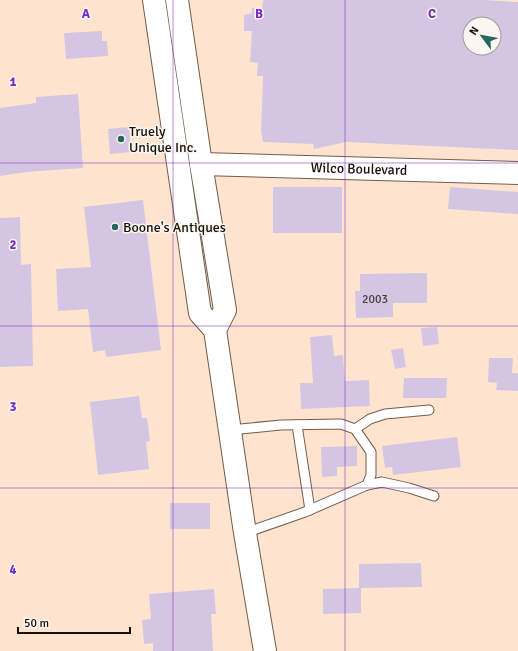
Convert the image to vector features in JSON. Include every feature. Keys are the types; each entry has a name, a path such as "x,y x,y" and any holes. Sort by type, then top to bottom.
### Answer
{"main road":[{"path":"154,0 200,313 215,330 245,533 265,651"},
{"path":"177,0 201,164 225,310 215,330"},
{"name":"Wilco Boulevard","path":"201,164 518,173"}],"lane":[{"path":"355,429 370,419 385,414 429,410"},
{"path":"230,430 297,424 341,424 355,429 371,452 371,475 367,485"},
{"path":"297,424 310,510"},
{"path":"245,533 310,510 367,485 382,482 434,496"}],"building":[{"path":"263,0 484,0 518,2 518,150 346,142 314,149 313,144 263,142 261,131 263,76 257,76 258,63 250,62 252,31 244,31 244,15 252,13 252,8 262,8"},
{"path":"102,31 102,41 107,41 108,56 66,59 64,33"},
{"path":"78,94 83,168 26,172 0,176 0,108 36,103 36,97"},
{"path":"129,127 131,152 110,154 108,129"},
{"path":"273,187 342,187 342,233 273,233"},
{"path":"450,187 518,192 518,214 448,209"},
{"path":"143,200 161,350 106,357 105,350 93,352 88,309 58,311 56,269 91,267 84,207"},
{"path":"20,217 21,265 31,264 33,366 0,367 0,218"},
{"path":"427,273 427,303 393,303 393,317 356,318 355,291 360,291 360,274"},
{"path":"437,327 439,344 423,346 421,328"},
{"path":"332,335 334,356 343,355 345,381 369,380 370,406 301,409 300,383 313,383 310,337"},
{"path":"403,348 406,367 395,369 391,350"},
{"path":"489,358 513,358 512,373 518,373 518,391 496,390 497,383 488,382"},
{"path":"404,378 447,378 446,398 403,398"},
{"path":"139,396 142,418 147,418 150,441 146,442 149,469 98,475 90,402"},
{"path":"457,437 461,467 393,475 392,467 385,468 382,446"},
{"path":"357,446 357,466 337,467 337,476 322,477 321,447"},
{"path":"170,503 210,503 210,529 170,529"},
{"path":"421,563 422,587 361,588 361,613 323,614 323,589 359,588 359,564"},
{"path":"214,589 216,614 211,614 213,651 153,651 153,643 144,644 142,620 151,619 149,594"}],"place":[{"name":"Truely Unique Inc.","path":"121,139"},
{"name":"Boone's Antiques","path":"115,227"}]}
